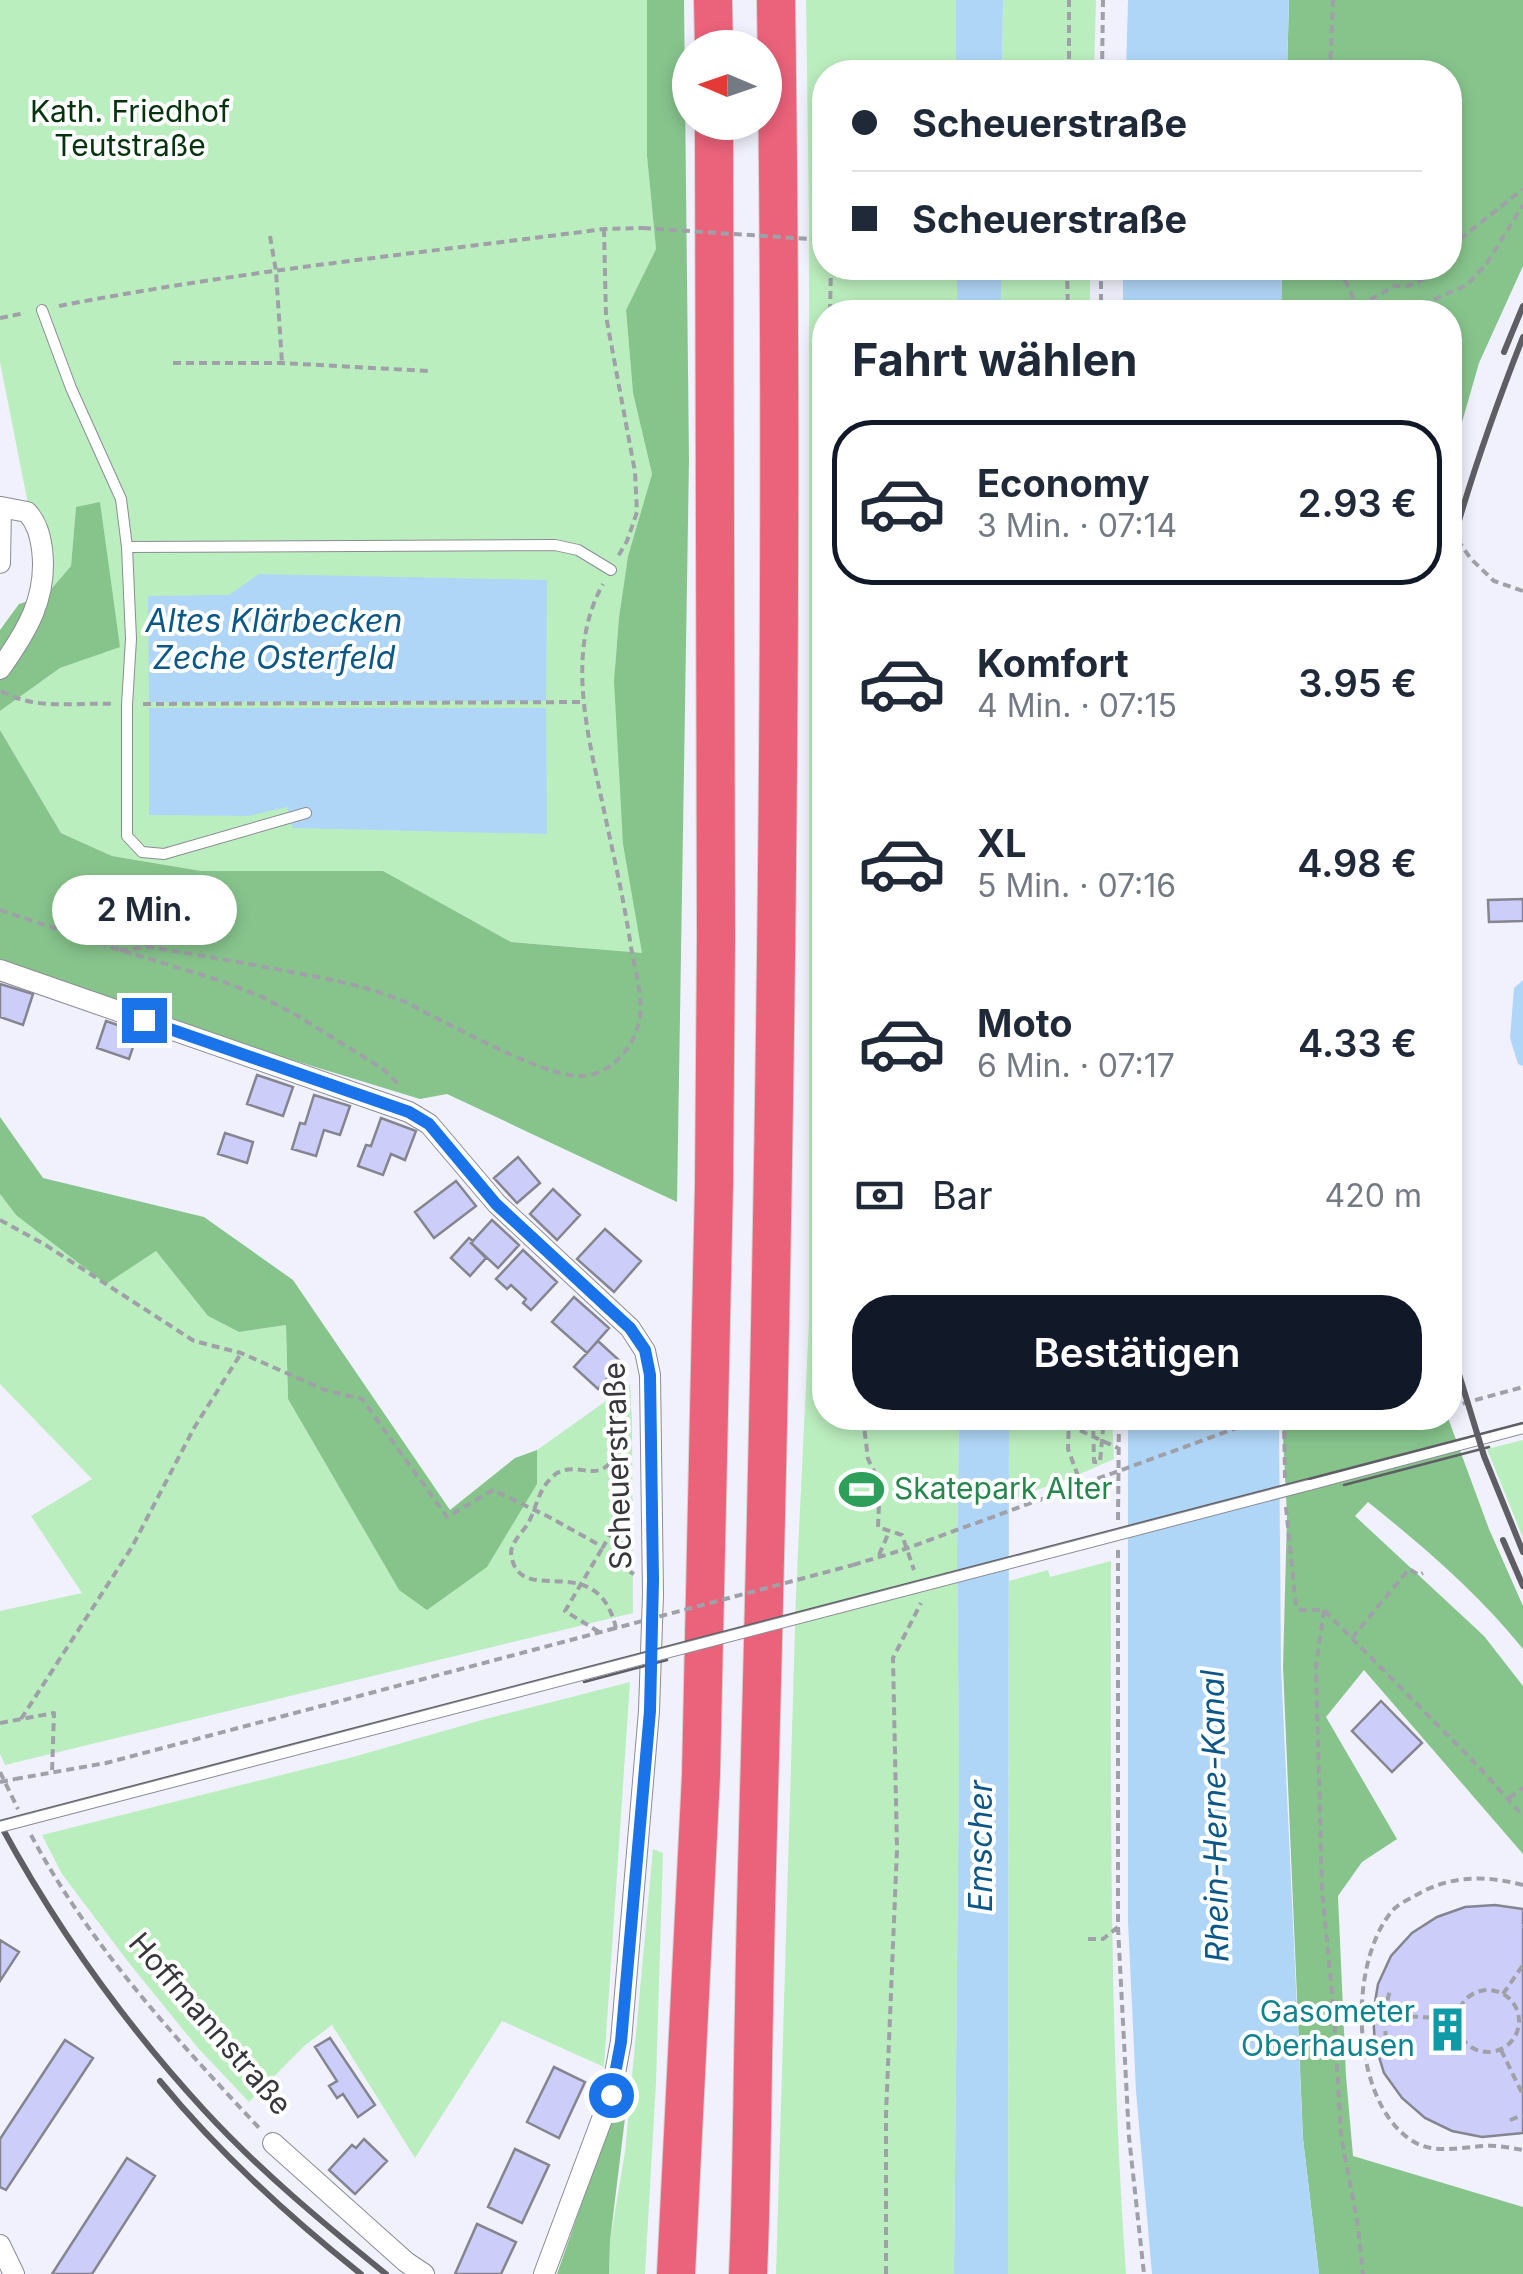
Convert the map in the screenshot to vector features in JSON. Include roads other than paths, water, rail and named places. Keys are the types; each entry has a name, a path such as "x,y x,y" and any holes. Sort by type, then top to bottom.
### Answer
{"highway":[{"path":"713,0 714,30"},
{"path":"748,2274 777,922 776,0"},
{"path":"676,2274 701,1774 714,1185 714,140"}],"street":[{"path":"0,563 1,507 27,512 40,536 43,584 38,602 0,670"},
{"name":"Scheuerstraße","path":"0,970 409,1112 429,1124 496,1204 636,1334 645,1350 650,1375 653,1476 650,1711 621,2042 611,2095 544,2274"},
{"name":"Hoffmannstraße","path":"274,2143 424,2274"},
{"path":"0,2245 14,2274"}],"lane":[{"path":"42,310 71,388 121,499 131,638 127,836 142,852 164,854 306,813"},
{"path":"127,546 555,545 578,550 611,570"},
{"path":"0,1827 1523,1428"}],"water":[{"path":"956,0 1003,0 1002,60 956,60"},
{"path":"1128,0 1289,0 1287,60 1126,60"},
{"path":"957,280 1001,280 1001,300 957,300"},
{"path":"1123,280 1282,280 1281,300 1123,300"},
{"name":"Altes Klärbecken Zeche Osterfeld","path":"259,574 547,580 546,701 149,702 148,596 229,595"},
{"name":"Altes Klärbecken Zeche Osterfeld","path":"149,708 546,708 547,834 293,828 287,807 249,816 149,815"},
{"path":"1523,980 1523,1066 1518,1064 1510,1038 1514,988"},
{"name":"Emscher","path":"959,1430 1009,1430 1008,2274 954,2274"},
{"name":"Rhein-Herne-Kanal","path":"1128,1430 1279,1430 1281,1666 1303,2139 1319,2274 1152,2274 1136,2091 1128,1921"}],"tram line":[{"path":"0,1821 1523,1423"},
{"path":"1344,1485 1489,1447"},
{"path":"584,1682 667,1660"}],"railway":[{"path":"1504,352 1523,306"},
{"path":"1462,512 1523,337"},
{"path":"1462,1384 1484,1456 1523,1552"},
{"path":"1503,1540 1523,1586"},
{"path":"0,1824 68,1937 119,2009 175,2077 269,2175 386,2274"},
{"path":"160,2081 255,2183 361,2274"}],"place":[{"name":"Skatepark Alter","path":"861,1489"},
{"name":"Gasometer Oberhausen","path":"1448,2029"}],"park label":[{"name":"Kath. Friedhof Teutstraße","path":"130,129"}]}
